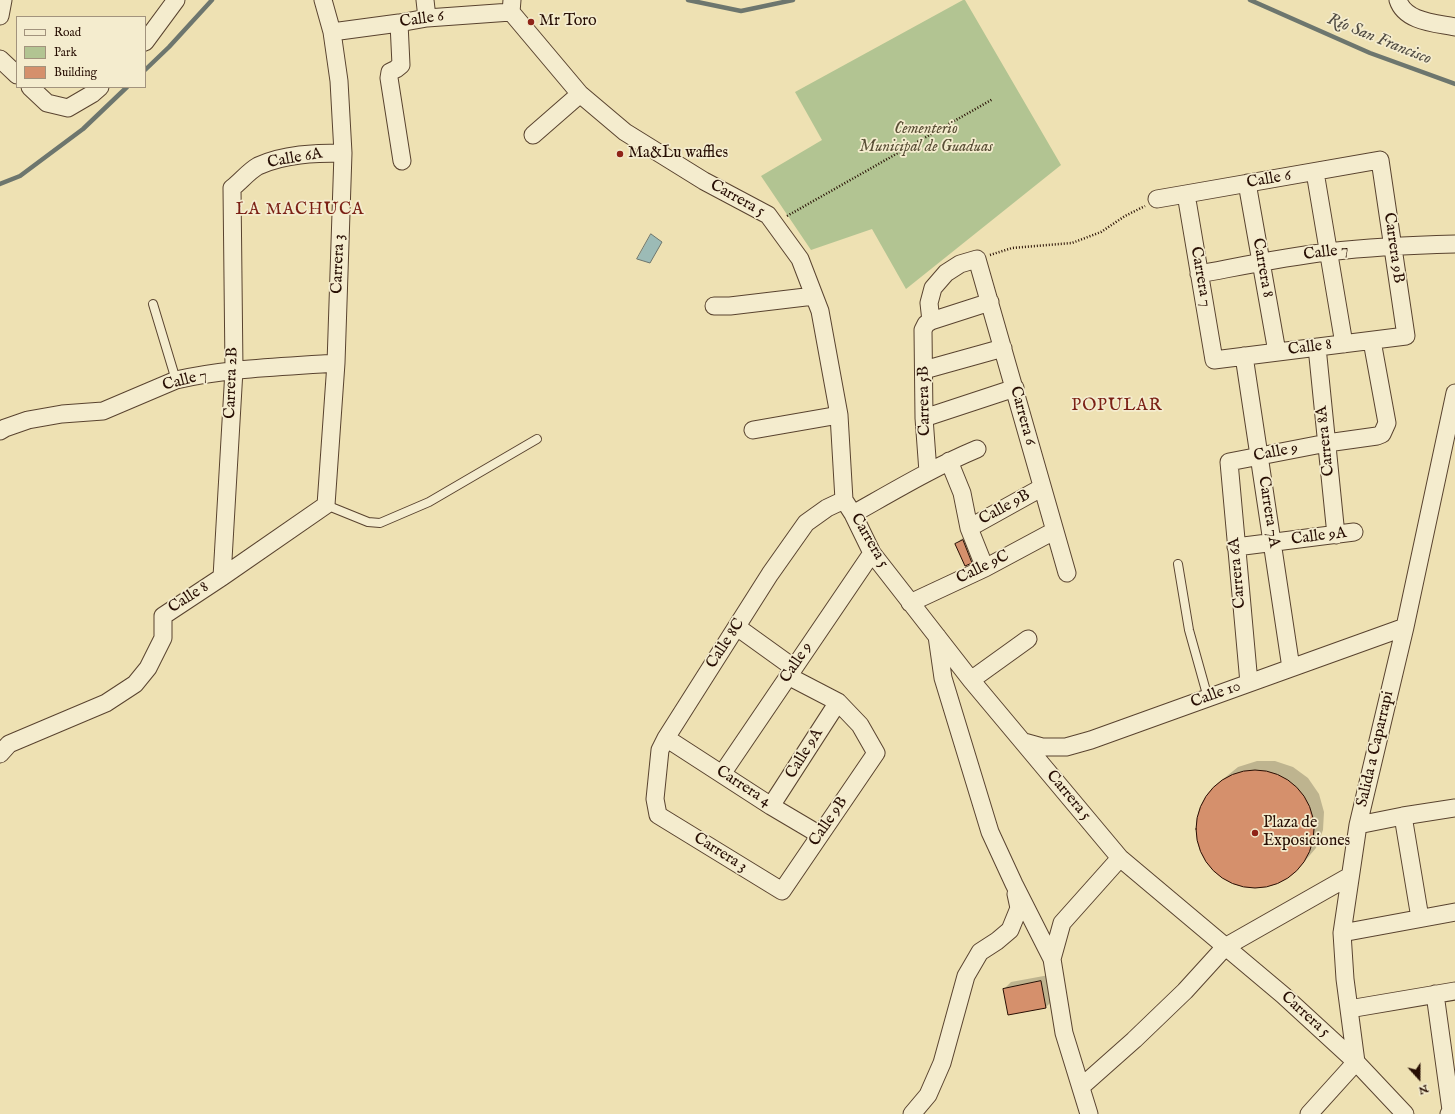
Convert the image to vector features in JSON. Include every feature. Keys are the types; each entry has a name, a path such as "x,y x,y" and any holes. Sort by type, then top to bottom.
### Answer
{"street":[{"path":"0,16 3,0"},
{"path":"146,41 176,0"},
{"name":"Carrera 3","path":"323,0 332,32 339,81 343,153 336,363 326,505"},
{"path":"425,0 427,18"},
{"path":"1398,1 1404,10 1413,18 1455,27"},
{"name":"Calle 6","path":"332,32 511,6"},
{"name":"Carrera 5","path":"511,6 580,94 625,132 704,181 768,215 800,259 820,311 839,415 848,507 872,553 971,680 1120,858 1283,995 1356,1062"},
{"path":"399,23 401,65 390,72 389,78 402,161"},
{"path":"0,59 16,74"},
{"path":"31,88 47,103 68,108 92,94 99,88"},
{"path":"533,135 580,94"},
{"name":"Calle 6A","path":"232,188 257,167 285,158 314,153 343,153"},
{"name":"Calle 6","path":"1157,199 1380,160"},
{"name":"Carrera 9B","path":"1380,160 1406,336"},
{"path":"1315,172 1344,344"},
{"name":"Carrera 8","path":"1247,183 1277,352"},
{"name":"Carrera 2B","path":"222,577 234,370 232,188"},
{"name":"Carrera 7","path":"1186,194 1214,360"},
{"name":"Calle 7","path":"1199,274 1261,262 1328,252 1393,246 1455,244"},
{"path":"977,259 960,264 946,273 933,288 929,303 927,325 990,302"},
{"name":"Carrera 6","path":"977,259 1015,388 1041,488 1067,573"},
{"path":"714,306 730,306 814,296"},
{"name":"Carrera 5B","path":"927,325 924,370 924,418 928,472"},
{"name":"Calle 8","path":"1214,360 1406,336"},
{"name":"Calle 9","path":"1229,462 1326,443 1382,434 1387,423 1372,340"},
{"name":"Carrera 8A","path":"1317,347 1336,534"},
{"path":"924,370 1003,348"},
{"name":"Carrera 7A","path":"1244,356 1291,668"},
{"name":"Calle 7","path":"0,431 28,420 62,414 103,411 176,380 234,370 336,363"},
{"path":"924,418 1015,388"},
{"name":"Salida a Caparrapi","path":"1356,1062 1345,979 1342,933 1350,876 1358,825 1405,627 1455,393"},
{"path":"752,430 839,415"},
{"path":"848,507 977,449"},
{"path":"949,461 962,493 969,528 985,568"},
{"name":"Carrera 6A","path":"1229,462 1249,684"},
{"name":"Calle 9B","path":"969,528 1041,488"},
{"name":"Calle 8","path":"0,754 9,744 106,703 135,684 148,668 163,638 163,616 326,505"},
{"name":"Calle 8C","path":"658,815 656,799 660,750 666,738 770,574 806,523 827,508 848,507"},
{"name":"Calle 9C","path":"910,603 985,568 1054,531"},
{"name":"Calle 9A","path":"1236,547 1354,532"},
{"name":"Calle 9","path":"722,774 872,553"},
{"path":"737,627 791,672 838,702"},
{"name":"Calle 10","path":"1024,742 1042,747 1066,747 1091,740 1405,627"},
{"path":"936,636 943,678 990,832 1014,884 1052,959 1064,1033 1089,1114"},
{"path":"971,680 1028,640"},
{"name":"Calle 9B","path":"782,891 876,753 860,725 838,702"},
{"name":"Calle 9A","path":"771,806 838,702"},
{"name":"Carrera 4","path":"666,738 771,806 820,835"},
{"path":"1358,825 1455,808"},
{"name":"Carrera 3","path":"658,815 782,891"},
{"path":"1403,816 1420,918"},
{"path":"1052,959 1062,923 1120,858"},
{"path":"1081,1086 1168,1008 1225,947 1350,876"},
{"path":"912,1114 928,1095 942,1063 966,976 980,952 1010,930 1019,908 1014,884"},
{"path":"1342,933 1455,912"},
{"path":"1349,1009 1455,991"},
{"path":"1436,994 1452,1112"},
{"path":"1309,1114 1356,1062 1405,1114"}],"lane":[{"path":"153,304 176,380"},
{"path":"326,505 368,522 380,523 429,502 537,439"},
{"path":"1178,564 1189,630 1208,698"}],"path":[{"path":"774,223 993,99"},
{"path":"977,259 1012,248 1072,244 1101,232 1125,216 1157,199"}],"green space":[{"name":"Cementerio Municipal de Guaduas","path":"965,0 1061,165 906,289 872,229 811,250 761,176 822,140 795,92"}],"water":[{"path":"651,234 662,242 650,263 637,259"}],"building":[{"path":"963,540 972,563 965,566 955,544"},
{"name":"Plaza de Exposiciones","path":"1255,770 1266,771 1278,775 1297,787 1309,806 1313,818 1313,840 1309,852 1297,871 1278,883 1266,887 1255,888 1244,887 1232,883 1213,871 1201,852 1197,840 1196,829 1197,818 1201,806 1213,787 1232,775 1244,771"},
{"path":"1041,981 1046,1008 1008,1015 1003,989"}],"waterway":[{"name":"Río San Francisco","path":"146,69 169,47 212,0"},
{"name":"Río San Francisco","path":"688,0 741,11 793,0"},
{"name":"Río San Francisco","path":"1250,0 1370,53 1455,84"},
{"name":"Río San Francisco","path":"0,184 20,176 83,129 126,88"}],"place":[{"name":"Mr Toro","path":"531,22"},
{"name":"Ma&Lu waffles","path":"620,154"},
{"name":"Plaza de Exposiciones","path":"1255,833"}],"district":[{"name":"LA MACHUCA","path":"300,211"},
{"name":"POPULAR","path":"1117,407"}]}
